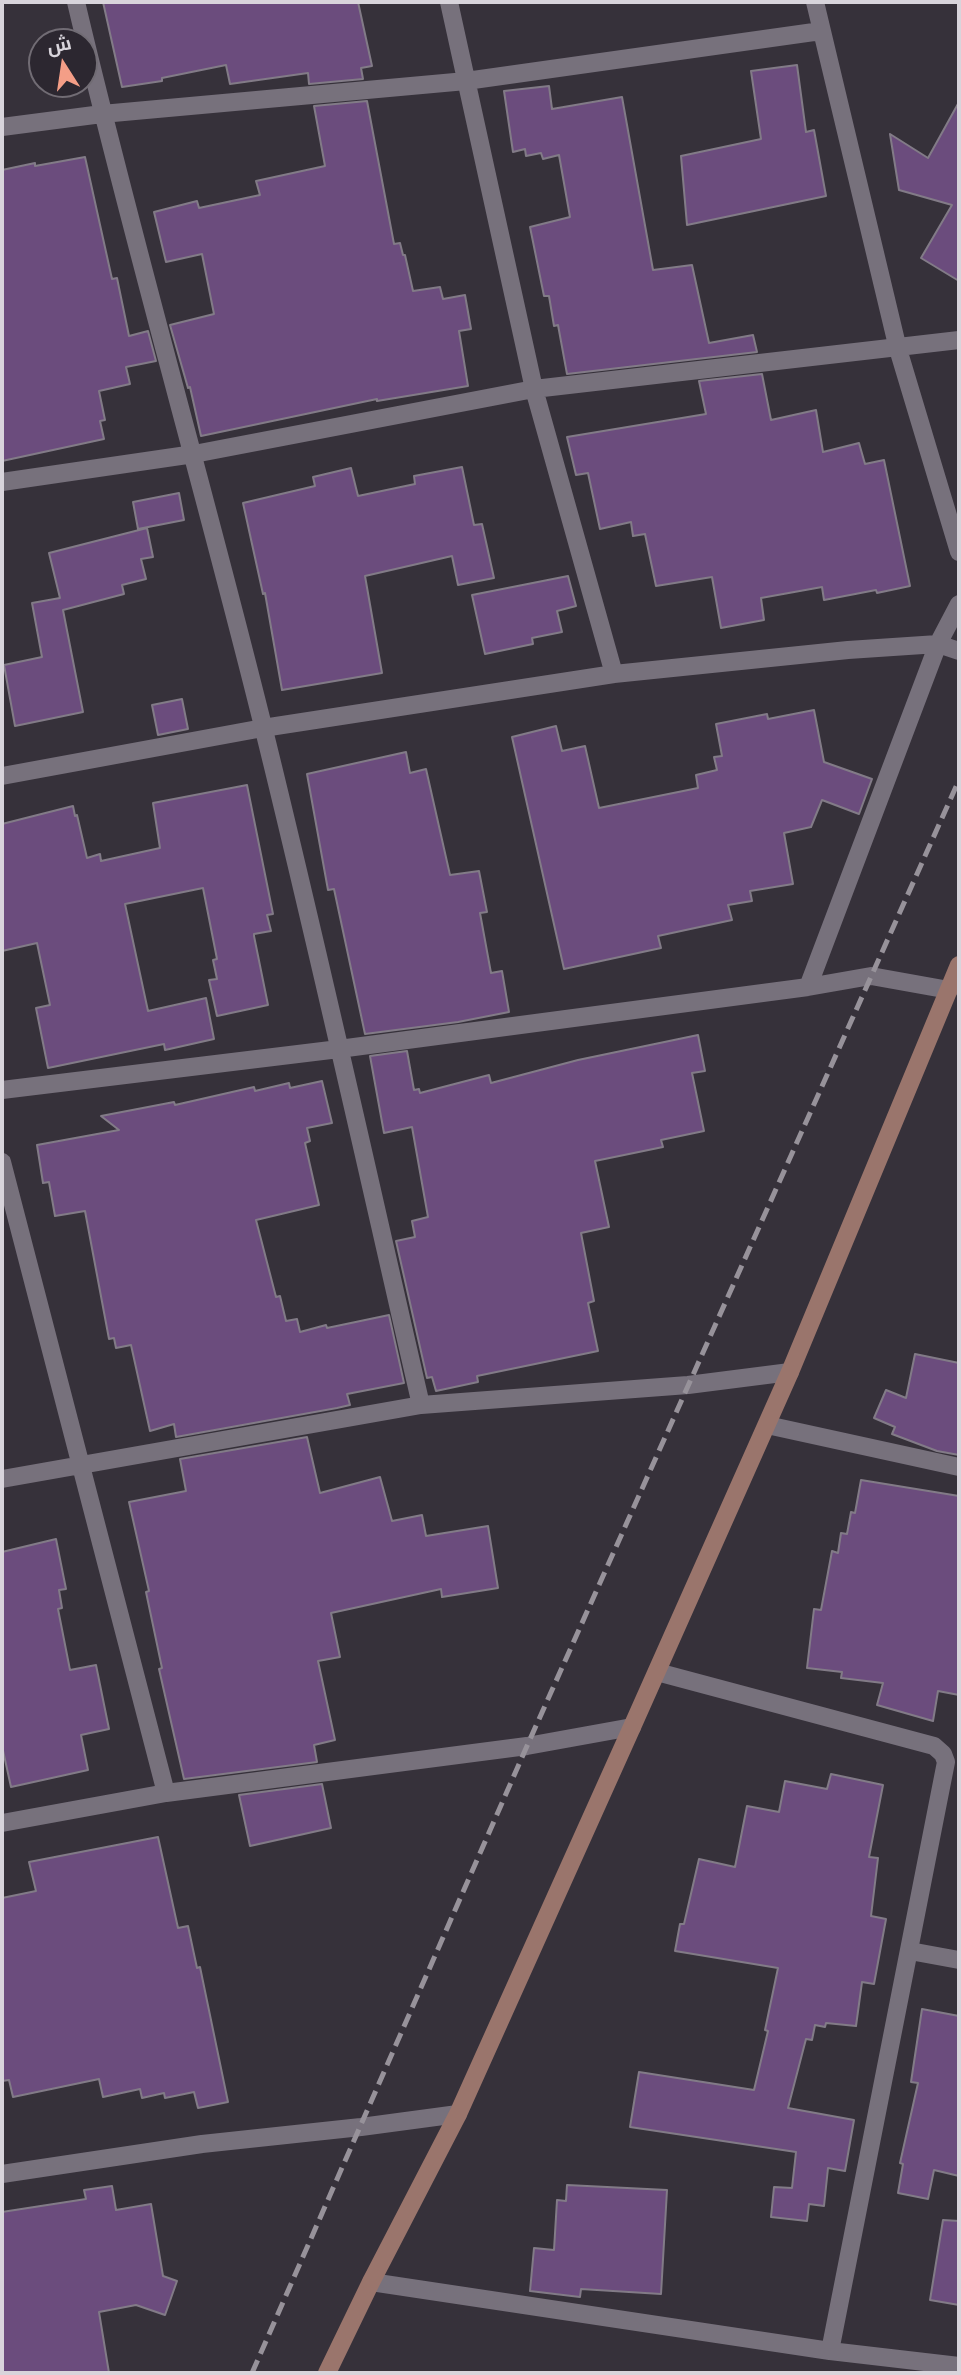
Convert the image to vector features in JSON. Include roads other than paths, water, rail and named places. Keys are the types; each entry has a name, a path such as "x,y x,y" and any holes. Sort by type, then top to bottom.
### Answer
{"street":[{"path":"76,2 102,114 194,454 264,728 421,1405"},
{"path":"449,2 534,389 614,674"},
{"path":"815,2 898,349 959,552"},
{"path":"2,127 102,114 466,80 821,31"},
{"path":"2,482 194,454 534,389 959,340"},
{"path":"808,986 938,644 959,604"},
{"path":"2,776 264,728 614,674 848,650 938,644 959,650"},
{"path":"327,2373 458,2114 657,1672 790,1372 959,965"},
{"path":"2,1090 339,1049 871,976 949,990"},
{"path":"2,1162 166,1793"},
{"path":"2,1479 421,1405 688,1385 790,1372"},
{"path":"767,1425 959,1467"},
{"path":"657,1672 934,1746 943,1754 946,1762 830,2351"},
{"path":"2,1824 166,1793 527,1746 632,1727"},
{"path":"910,1951 959,1960"},
{"path":"2,2174 202,2144 458,2114"},
{"path":"371,2283 830,2351 959,2367"}],"railway":[{"path":"252,2373 527,1746 959,780"}]}
